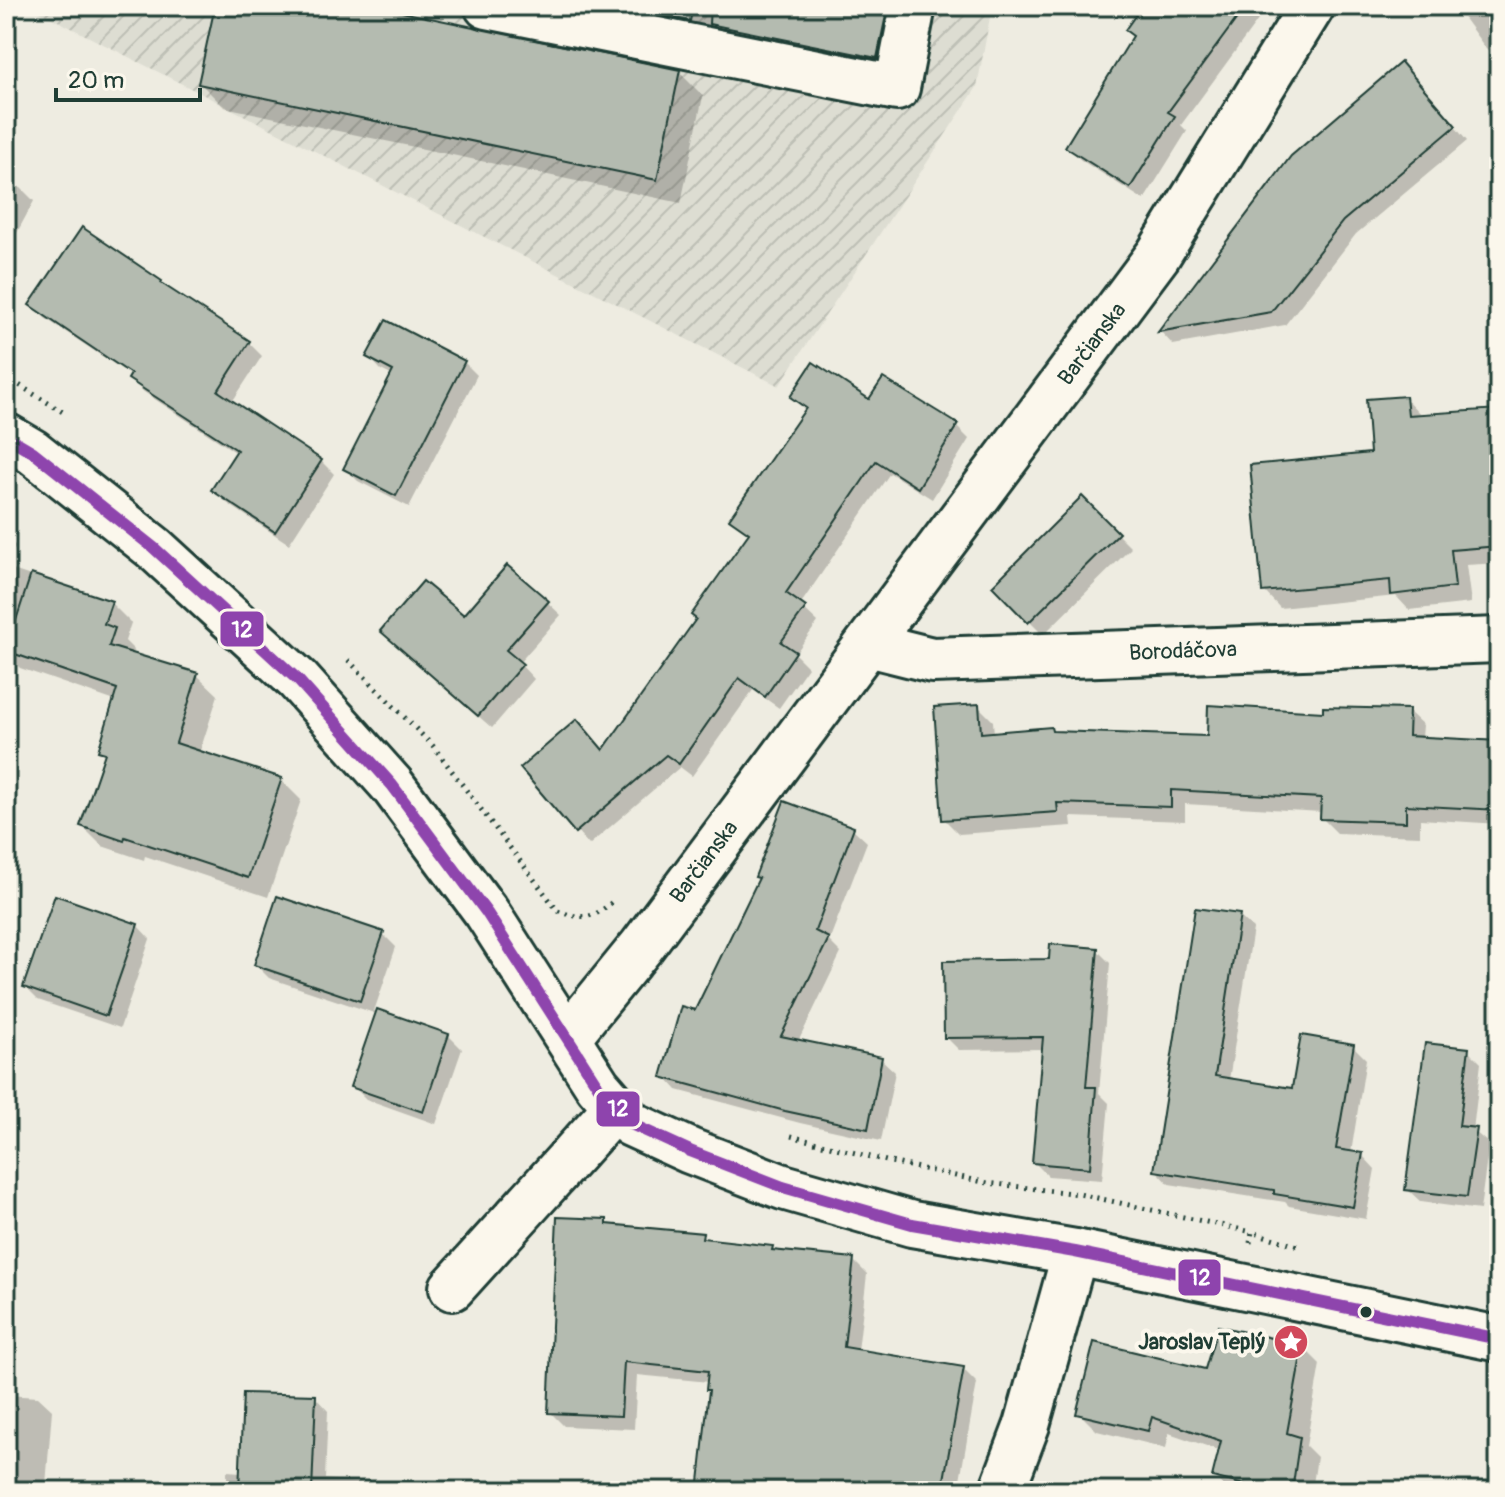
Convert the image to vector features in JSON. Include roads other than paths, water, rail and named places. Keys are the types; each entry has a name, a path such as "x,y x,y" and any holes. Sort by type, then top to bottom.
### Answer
{"street":[{"path":"510,8 897,88 913,6"},
{"name":"Barčianska","path":"568,1037 642,946 1158,255 1312,6"},
{"path":"6,436 33,452 154,548 298,680 392,785 487,913 598,1086 631,1124 783,1187 912,1224 1075,1252 1499,1339"},
{"name":"Borodáčova","path":"868,644 932,660 1499,640"},
{"path":"452,1288 616,1107"},
{"path":"1002,1491 1027,1425 1075,1252"}],"place":[{"name":"Jaroslav Teplý","path":"1291,1342"}]}
